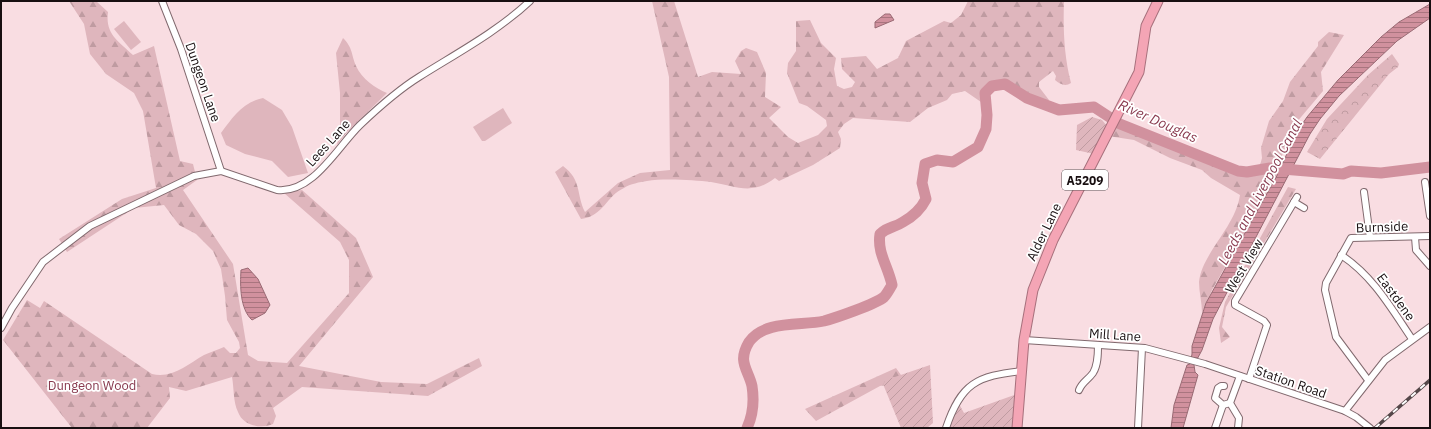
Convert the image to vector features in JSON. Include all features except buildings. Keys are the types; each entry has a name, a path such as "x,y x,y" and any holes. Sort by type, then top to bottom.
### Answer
{"highway":[{"name":"Alder Lane","path":"1017,428 1024,340 1029,303 1042,265 1140,72 1146,26 1158,1"}],"street":[{"name":"Dungeon Lane","path":"162,1 182,49 221,170"},
{"name":"Lees Lane","path":"221,170 277,190 287,189 304,183 326,165 347,137 388,99 510,19 530,1"},
{"path":"1,328 12,308 43,262 90,226 194,176 221,170"},
{"path":"1425,182 1430,216"},
{"path":"1364,192 1370,237"},
{"name":"West View","path":"1249,379 1267,325 1264,321 1236,306 1235,301 1295,200 1304,208"},
{"name":"Burnside","path":"1368,380 1362,374 1336,337 1325,293 1326,283 1340,255 1351,238 1430,236"},
{"path":"1415,237 1416,250 1430,266"},
{"name":"Eastdene","path":"1340,255 1350,261 1375,284 1412,340"},
{"path":"1345,411 1385,360 1430,327"},
{"name":"Mill Lane","path":"1024,340 1142,348 1202,363"},
{"path":"1079,390 1082,382 1095,368 1098,345"},
{"path":"1138,428 1142,348"},
{"name":"Station Road","path":"1202,363 1345,411 1356,417 1370,428"},
{"path":"946,428 950,417 964,391 977,381 996,374 1022,372"},
{"path":"1230,403 1240,376"},
{"path":"1082,382 1088,387"},
{"path":"1223,405 1215,398 1218,388 1224,386"},
{"path":"1223,405 1230,403"},
{"path":"1230,403 1239,418 1238,428"},
{"path":"1215,428 1223,405"}],"green space":[{"name":"Dungeon Wood","path":"69,1 96,1 108,12 111,32 133,55 154,46 180,161 193,164 197,180 183,190 233,264 248,355 258,361 287,363 349,293 349,260 340,242 284,193 302,190 356,238 373,277 299,366 381,382 427,384 479,358 482,366 428,396 302,387 273,408 276,416 273,424 263,426 253,425 240,417 235,404 232,377 186,391 169,387 170,398 147,428 72,428 3,340 27,300 40,308 44,301 152,374 159,375 173,373 204,355 224,347 230,353 236,353 240,348 239,342 227,320 221,269 213,251 196,234 179,225 164,205 134,208 67,252 59,239 122,199 156,188 143,111 134,93 106,74 90,54 84,24"},
{"path":"652,1 674,1 698,77 712,72 741,74 735,61 741,51 746,48 757,52 766,73 765,97 781,107 769,118 788,137 798,143 818,135 827,126 826,120 807,106 799,103 787,73 788,63 796,51 796,21 810,20 821,43 836,58 834,69 837,86 844,89 852,87 855,82 842,69 841,58 866,56 877,69 898,58 906,41 944,21 951,23 961,15 968,1 1064,1 1064,42 1071,83 1065,85 1059,83 1055,80 1056,76 1053,71 1039,82 1039,87 1049,100 1044,101 1008,82 1002,82 990,86 981,102 965,91 952,94 947,100 928,108 910,122 853,118 844,124 838,132 841,139 840,148 813,165 779,181 775,178 767,184 751,188 688,180 654,180 641,182 629,185 613,196 595,214 581,219 555,172 563,166 569,171 576,182 585,212 618,183 640,173 670,170 669,77"},
{"path":"124,21 141,42 131,50 114,29"},
{"path":"1329,32 1344,35 1321,72 1323,91 1296,123 1277,167 1272,168 1281,169 1212,290 1202,313 1199,282 1201,271 1232,218 1240,195 1211,178 1202,170 1170,158 1134,140 1108,136 1116,121 1238,171 1247,172 1265,169 1259,169 1262,158 1261,148 1269,121 1283,101 1290,82 1318,46 1318,42"},
{"path":"343,38 350,48 356,66 365,79 387,93 346,133 337,145 340,127 340,93 336,53"},
{"path":"1392,54 1399,64 1398,67 1389,74 1320,159 1307,152 1327,119 1368,75"},
{"path":"263,98 282,110 292,127 308,173 288,177 272,161 245,154 226,145 221,133 229,122 244,107"},
{"path":"503,108 512,123 485,141 482,141 473,127"},
{"path":"1092,117 1102,120 1107,126 1094,154 1076,150 1077,125"},
{"path":"1288,187 1296,189 1226,307 1222,327 1230,337 1221,343 1219,328 1225,302"},
{"path":"930,365 933,423 927,428 901,428 883,384 886,380"},
{"path":"896,368 906,382 880,386 816,421 805,409"},
{"path":"1017,394 1013,428 949,428 959,404 964,413"}],"shaded area":[{"name":"Leeds and Liverpool Canal","path":"1430,4 1430,18 1397,41 1339,96 1310,134 1213,319 1202,350 1194,365 1195,372 1198,375 1183,428 1171,428 1174,405 1187,365 1190,364 1192,346 1206,303 1279,172 1295,135 1307,117 1338,80 1381,37 1399,22"},
{"path":"885,14 890,14 894,20 875,28 875,22"},
{"path":"248,268 258,279 270,305 265,313 252,320 245,310 241,290 241,270"}],"waterway":[{"name":"River Douglas","path":"747,428 751,418 753,402 752,386 744,365 744,355 749,342 764,330 784,325 824,321 864,307 884,297 892,285 881,253 879,241 880,234 910,218 924,203 926,199 922,183 925,164 937,160 953,162 978,147 986,129 987,115 985,93 992,86 1005,84 1027,98 1059,110 1094,107 1120,124 1238,171 1247,172 1270,168 1343,174 1351,171 1381,173 1430,167"}],"railway":[{"path":"1375,428 1430,380"}]}
